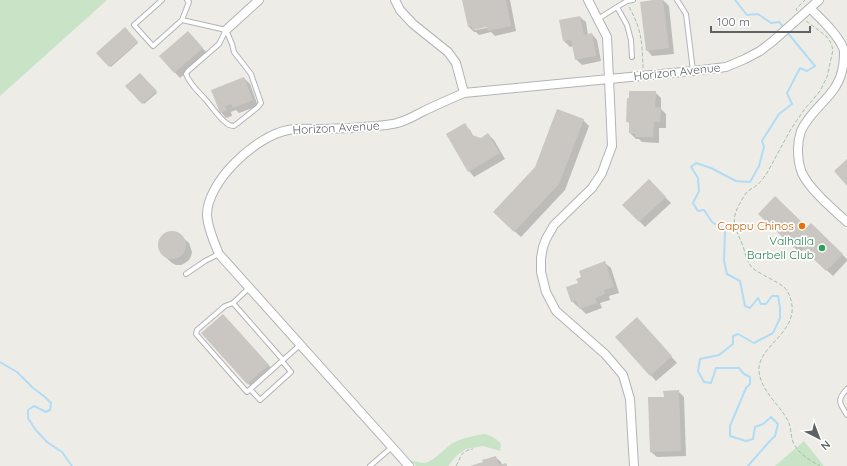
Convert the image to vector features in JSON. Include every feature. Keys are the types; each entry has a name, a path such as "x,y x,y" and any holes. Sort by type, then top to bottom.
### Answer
{"street":[{"path":"226,30 259,0"},
{"path":"396,0 400,10 413,24 448,52 456,63 464,93"},
{"path":"588,0 607,38 612,146 602,173 592,188 554,225 550,232 542,247 541,272 546,292 556,310 605,354 623,376 630,399 634,466"},
{"name":"Horizon Avenue","path":"409,466 219,254 209,227 207,216 213,191 228,170 241,157 263,140 287,130 354,128 397,123 464,93 726,67 745,60 760,51 819,0"},
{"path":"810,8 841,44 844,51 844,63 842,74 835,90 815,112 801,131 798,152 799,163 802,173 814,190 847,222"}],"lane":[{"path":"162,0 134,25 153,46 182,20 189,2 187,0"},
{"path":"598,19 627,1 633,0"},
{"path":"677,0 686,14 694,71"},
{"path":"617,7 627,25 632,40 632,57"},
{"path":"182,20 226,30"},
{"path":"226,30 234,52 251,74 260,102 258,107 234,126 230,126 223,120 206,99 188,81 186,74 219,44 226,30"},
{"path":"186,274 205,261 219,254"},
{"path":"249,288 233,303 225,306 197,330 196,334 247,392 300,345"},
{"path":"233,303 291,372 260,400 250,389"},
{"path":"847,390 840,399 840,404 847,415"},
{"path":"370,466 392,447"}],"path":[{"path":"797,11 796,9 805,0"},
{"path":"629,6 636,18 640,30 642,39 643,68"},
{"path":"805,20 827,37 831,44 833,50 827,77 820,91 791,129 767,173 757,185 743,197 737,208 734,221 748,263 751,267 784,287 790,295 792,308 791,318 783,332 763,356 759,366 760,376 762,384 769,396 786,416 790,424 793,442 797,449 820,466"},
{"path":"456,466 462,453 473,449"}],"green space":[{"path":"0,0 107,0 0,96"},
{"path":"484,434 489,435 500,442 500,451 483,446 466,449 457,455 448,466 416,466 411,461 422,463 428,462 456,441"},
{"path":"804,441 824,466 775,466"}],"building":[{"path":"462,0 506,0 511,26 488,31 487,27 473,30 472,26 468,27"},
{"path":"663,0 669,48 646,51 640,2"},
{"path":"580,16 584,35 592,33 596,56 575,60 571,40 563,41 559,20"},
{"path":"125,27 138,42 109,67 96,53"},
{"path":"188,31 203,48 174,73 159,56"},
{"path":"140,73 157,91 142,104 125,86"},
{"path":"244,77 253,100 233,108 231,104 225,106 227,110 220,113 211,90"},
{"path":"629,91 656,91 655,107 661,108 660,122 654,122 653,137 635,137 635,134 629,133 629,122 626,122 627,98 629,98"},
{"path":"557,109 584,119 559,184 514,232 493,212 535,167"},
{"path":"465,123 472,135 481,138 488,133 500,153 468,172 446,134"},
{"path":"847,159 847,186 834,171"},
{"path":"649,179 666,197 639,222 622,205"},
{"path":"775,196 807,227 811,223 843,254 826,271 798,244 794,248 758,214"},
{"path":"172,231 182,235 186,245 182,255 172,259 162,255 158,245 162,235"},
{"path":"605,261 614,287 604,290 605,294 595,298 597,303 579,309 576,300 571,302 566,287 578,283 576,279 581,277 579,271"},
{"path":"223,314 269,365 247,384 201,333"},
{"path":"637,317 672,356 650,376 615,337"},
{"path":"679,390 681,451 650,452 648,397 664,397 663,391"},
{"path":"496,456 499,465 506,463 507,466 470,466 483,462 482,460"}],"waterway":[{"path":"735,0 747,15 758,14 771,23 779,22 785,29"},
{"path":"748,466 775,436 778,424 771,417 763,424 755,427 753,439 746,441 730,436 730,426 746,388 750,384 750,377 744,374 739,368 716,368 711,383 704,382 698,371 700,359 719,355 733,344 733,336 738,334 754,343 773,333 780,318 778,296 772,296 766,304 761,304 758,298 750,308 745,306 740,281 727,274 724,261 725,230 712,222 704,210 698,211 693,203 699,191 698,178 691,167 696,163 711,168 736,181 750,182 759,166 764,147 762,141 779,114 792,104 787,93 800,68 807,71 815,66 787,32"},
{"path":"0,362 17,372 51,403 50,410 46,412 34,406 28,410 28,418 35,429 47,442 62,452 72,466"}],"place":[{"name":"Cappu Chinos","path":"802,226"},
{"name":"Valhalla Barbell Club","path":"822,248"}]}
